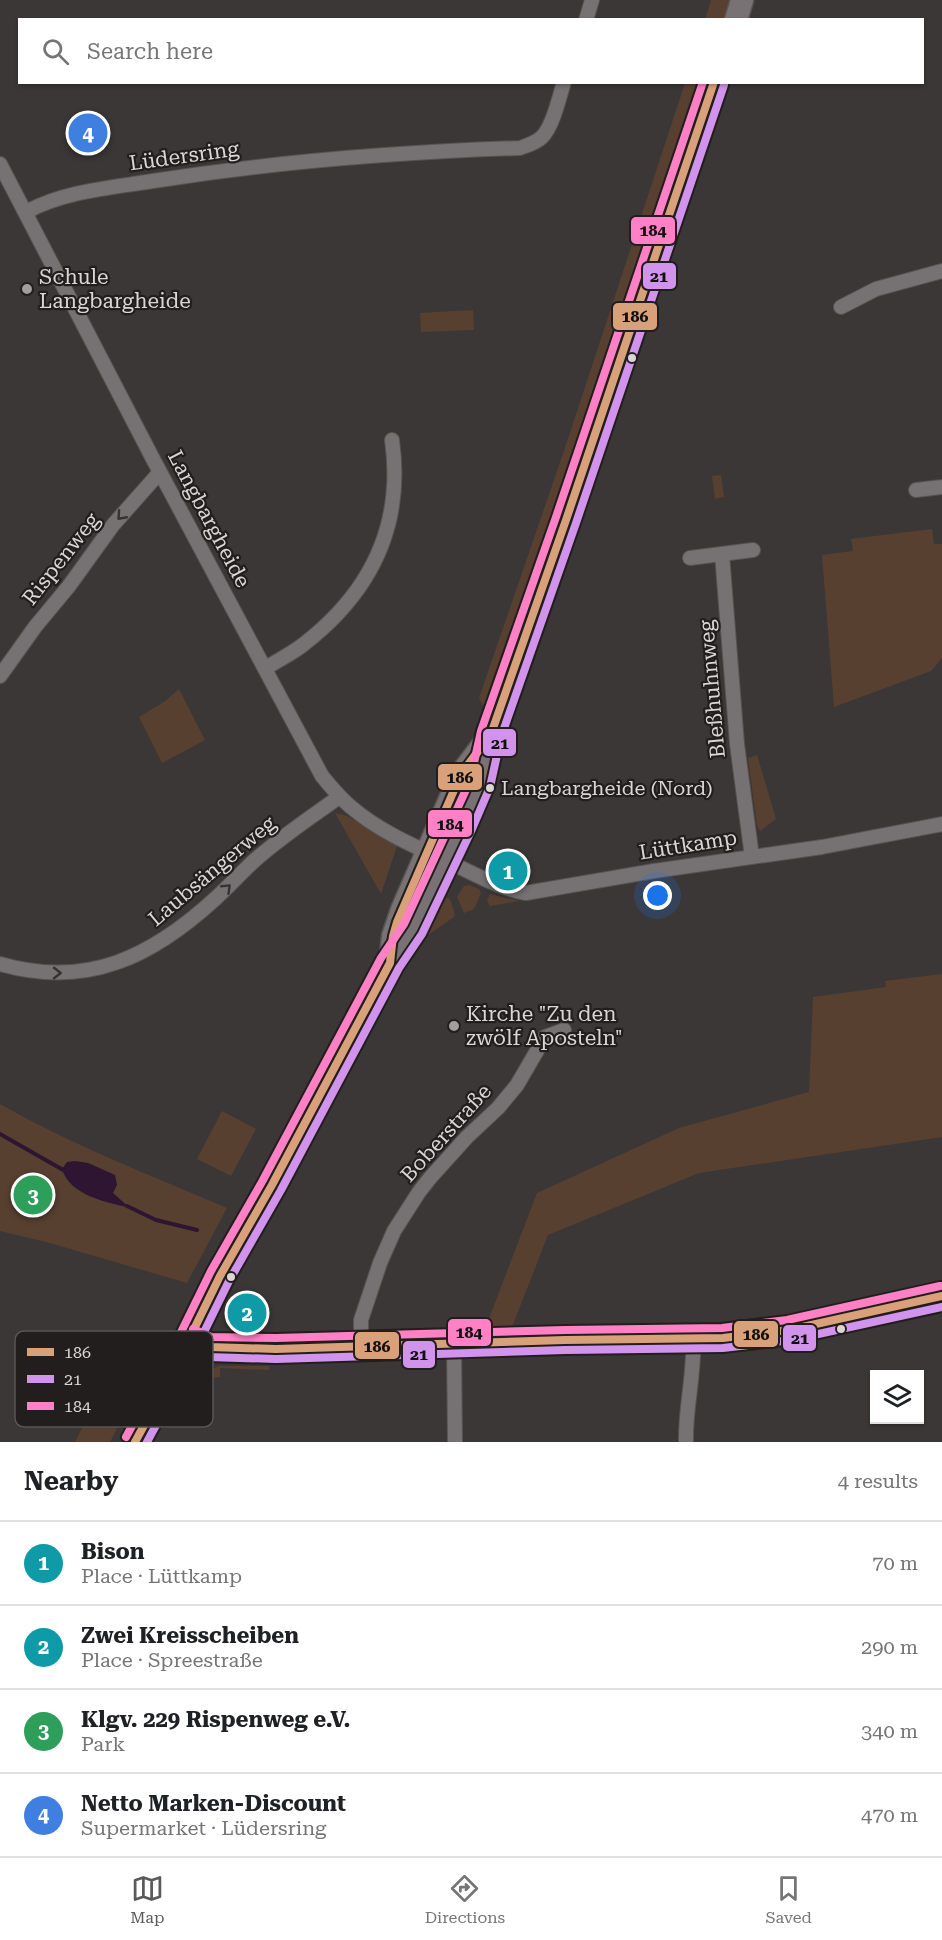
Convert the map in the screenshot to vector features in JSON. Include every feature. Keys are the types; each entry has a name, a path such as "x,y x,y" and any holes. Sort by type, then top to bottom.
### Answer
{"main road":[{"path":"737,18 742,0"},
{"path":"193,1331 220,1276 272,1185 390,963 397,922 480,784 491,734 713,84"},
{"path":"135,1442 143,1427"}],"street":[{"path":"587,18 592,0"},
{"name":"Lüdersring","path":"26,212 39,205 78,193 195,175 354,158 520,148 542,137 548,128 563,84"},
{"name":"Langbargheide","path":"1,171 26,212 248,640 266,668 322,776 339,796 368,820 436,856"},
{"path":"841,307 876,289 942,271"},
{"path":"266,668 303,645 329,623 358,590 370,572 383,543 393,498 395,463 392,440"},
{"name":"Rispenweg","path":"0,676 113,525 160,472"},
{"path":"916,490 942,487"},
{"path":"690,558 753,550"},
{"name":"Bleßhuhnweg","path":"722,554 736,744 752,857"},
{"name":"Laubsängerweg","path":"0,964 32,972 65,974 114,963 151,948 181,928 271,847 339,796"},
{"name":"Lüttkamp","path":"436,856 491,882 526,893 851,842 942,824"},
{"name":"Boberstraße","path":"361,1347 361,1320 369,1291 394,1231 430,1178 467,1137 498,1108 517,1085 545,1037 564,1030"},
{"path":"213,1348 361,1347 565,1340 693,1339 760,1335 942,1296"},
{"path":"686,1442 693,1339"},
{"path":"454,1344 455,1442"}],"shaded area":[{"path":"711,0 733,0 726,18 706,18"},
{"path":"685,84 704,84 515,645 484,707 479,698 566,445"},
{"path":"473,310 474,330 421,332 420,313"},
{"path":"721,475 724,497 715,499 712,476"},
{"path":"932,529 934,544 942,544 942,658 931,671 834,707 822,555 853,551 851,539"},
{"path":"179,689 205,740 162,763 139,717 164,702"},
{"path":"757,755 776,819 760,831 757,825 748,758"},
{"path":"335,813 347,816 397,846 381,894"},
{"path":"469,885 479,889 481,893 474,909 464,913 457,897 464,886"},
{"path":"490,894 519,901 490,906 487,901"},
{"path":"450,899 454,917 425,937 443,900"},
{"path":"942,974 942,1137 699,1173 548,1235 512,1327 485,1329 537,1193 679,1128 809,1092 813,997 886,987 885,981"},
{"path":"0,1104 83,1146 227,1208 187,1283 50,1243 0,1231","holes":["67,1162 88,1163 115,1175 117,1184 113,1193 128,1207"]},
{"path":"222,1111 256,1129 231,1176 197,1159"},
{"path":"67,1162 88,1163 115,1175 117,1185 113,1193 130,1208 90,1196 73,1186 62,1169"},
{"path":"218,1366 269,1366 269,1370 220,1368 220,1377 213,1377 213,1369"},
{"path":"83,1427 118,1427 110,1442 75,1442"}],"waterway":[{"path":"0,1134 65,1171"},
{"path":"127,1206 156,1220 197,1230"}],"transit line":[{"name":"184","path":"182,1331 211,1271 263,1180 381,958 404,924 470,781 481,731 702,84"},
{"name":"186","path":"193,1331 220,1276 272,1185 390,963 397,922 461,774 491,734 713,84"},
{"name":"21","path":"205,1331 229,1281 281,1190 399,968 422,934 490,787 501,737 724,85"},
{"name":"184","path":"213,1337 276,1338 722,1328 787,1320 940,1286"},
{"name":"186","path":"213,1347 276,1349 565,1340 723,1338 789,1330 942,1296"},
{"name":"21","path":"213,1357 276,1359 565,1350 723,1348 791,1340 942,1307"},
{"name":"184","path":"193,1329 198,1331"},
{"name":"184","path":"126,1437 131,1427"},
{"name":"186","path":"135,1442 143,1427"},
{"name":"21","path":"147,1442 155,1427"}],"place":[{"name":"Netto Marken-Discount","path":"88,133"},
{"name":"Schule Langbargheide","path":"27,289"},
{"name":"Langbargheide (Nord)","path":"490,788"},
{"name":"Bison","path":"508,871"},
{"name":"Kirche \"Zu den zwölf Aposteln\"","path":"454,1026"},
{"name":"Klgv. 229 Rispenweg e.V.","path":"33,1195"},
{"name":"Zwei Kreisscheiben","path":"247,1313"}]}
